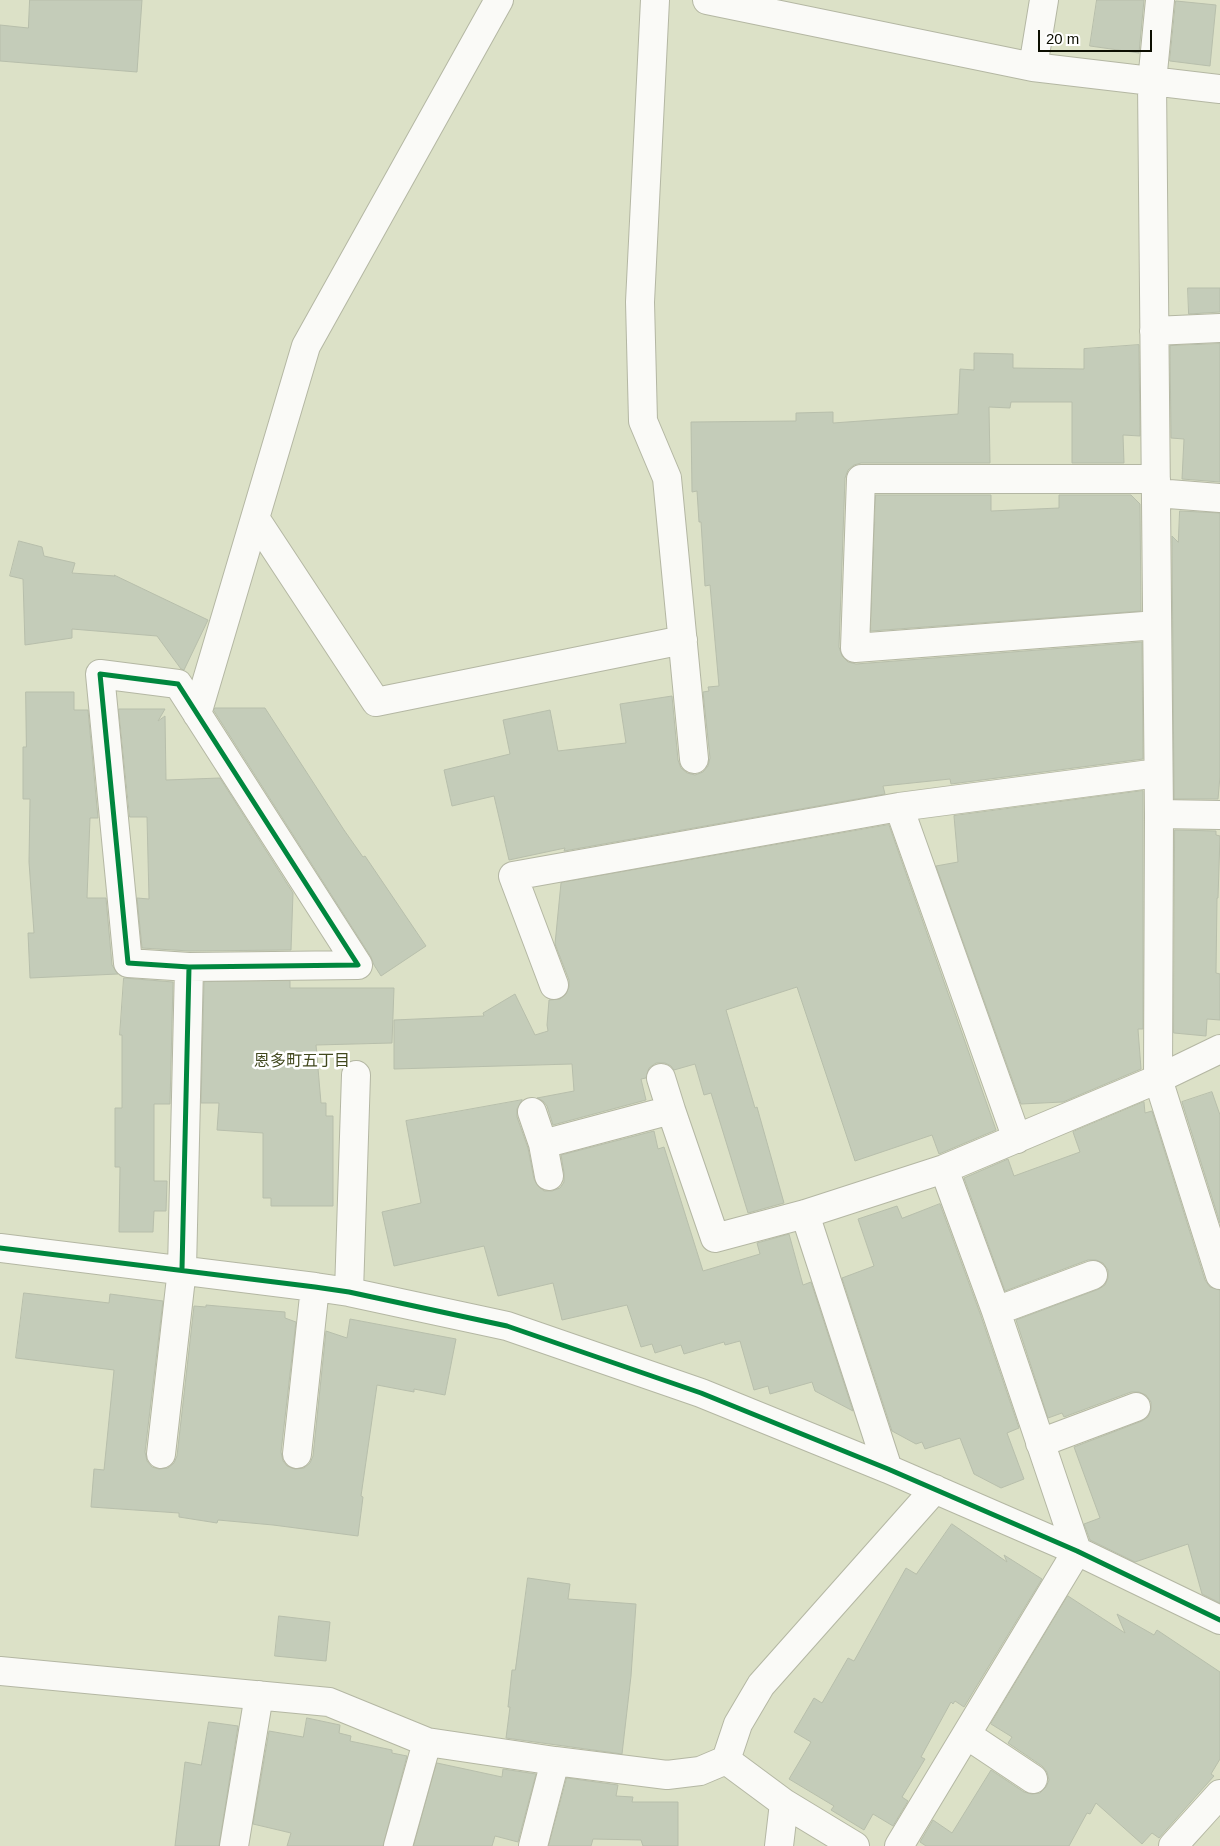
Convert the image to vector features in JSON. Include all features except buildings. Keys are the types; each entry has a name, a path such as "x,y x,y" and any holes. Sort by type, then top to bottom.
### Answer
{"street":[{"path":"197,714 306,346 499,0"},
{"path":"655,0 640,302 643,422 667,478 694,760"},
{"path":"707,0 1033,67 1220,89"},
{"path":"1033,67 1044,0"},
{"path":"1160,0 1152,82 1159,814 1158,1079 1220,1275"},
{"path":"1154,331 1220,328"},
{"path":"1157,625 855,648 861,479 1156,486 1220,498"},
{"path":"255,518 376,702 683,640"},
{"path":"100,674 178,684 358,965 189,967 128,963 100,674"},
{"path":"554,985 513,876 899,807 1158,773"},
{"path":"899,807 1017,1139"},
{"path":"1159,814 1220,815"},
{"path":"161,1454 182,1270 189,967"},
{"path":"661,1078 715,1238 805,1214 944,1169 1158,1079 1220,1049"},
{"path":"349,1292 356,1075"},
{"path":"543,1144 671,1110"},
{"path":"532,1112 543,1144 549,1176"},
{"path":"944,1169 996,1311 1078,1551"},
{"path":"805,1214 888,1469"},
{"path":"0,1248 316,1286 507,1326 701,1393 888,1469 1078,1551 1220,1620"},
{"path":"996,1311 1094,1275"},
{"path":"297,1454 316,1286"},
{"path":"1040,1443 1136,1407"},
{"path":"0,1671 329,1702 427,1742 667,1775 700,1771 726,1760 738,1724 761,1685 935,1489"},
{"path":"899,1846 1078,1551"},
{"path":"234,1846 259,1695"},
{"path":"967,1735 1033,1778"},
{"path":"398,1846 427,1742"},
{"path":"726,1760 784,1803 854,1846"},
{"path":"532,1846 555,1761"},
{"path":"1173,1846 1220,1794"},
{"path":"779,1846 784,1803"}],"cycle path":[{"path":"182,1269 189,967 128,963 100,674 178,684 358,965 189,967"},
{"path":"0,1248 349,1292 507,1326 701,1393 888,1469 1077,1551 1220,1620"}],"district":[{"name":"恩多町五丁目","path":"302,1062"}]}
